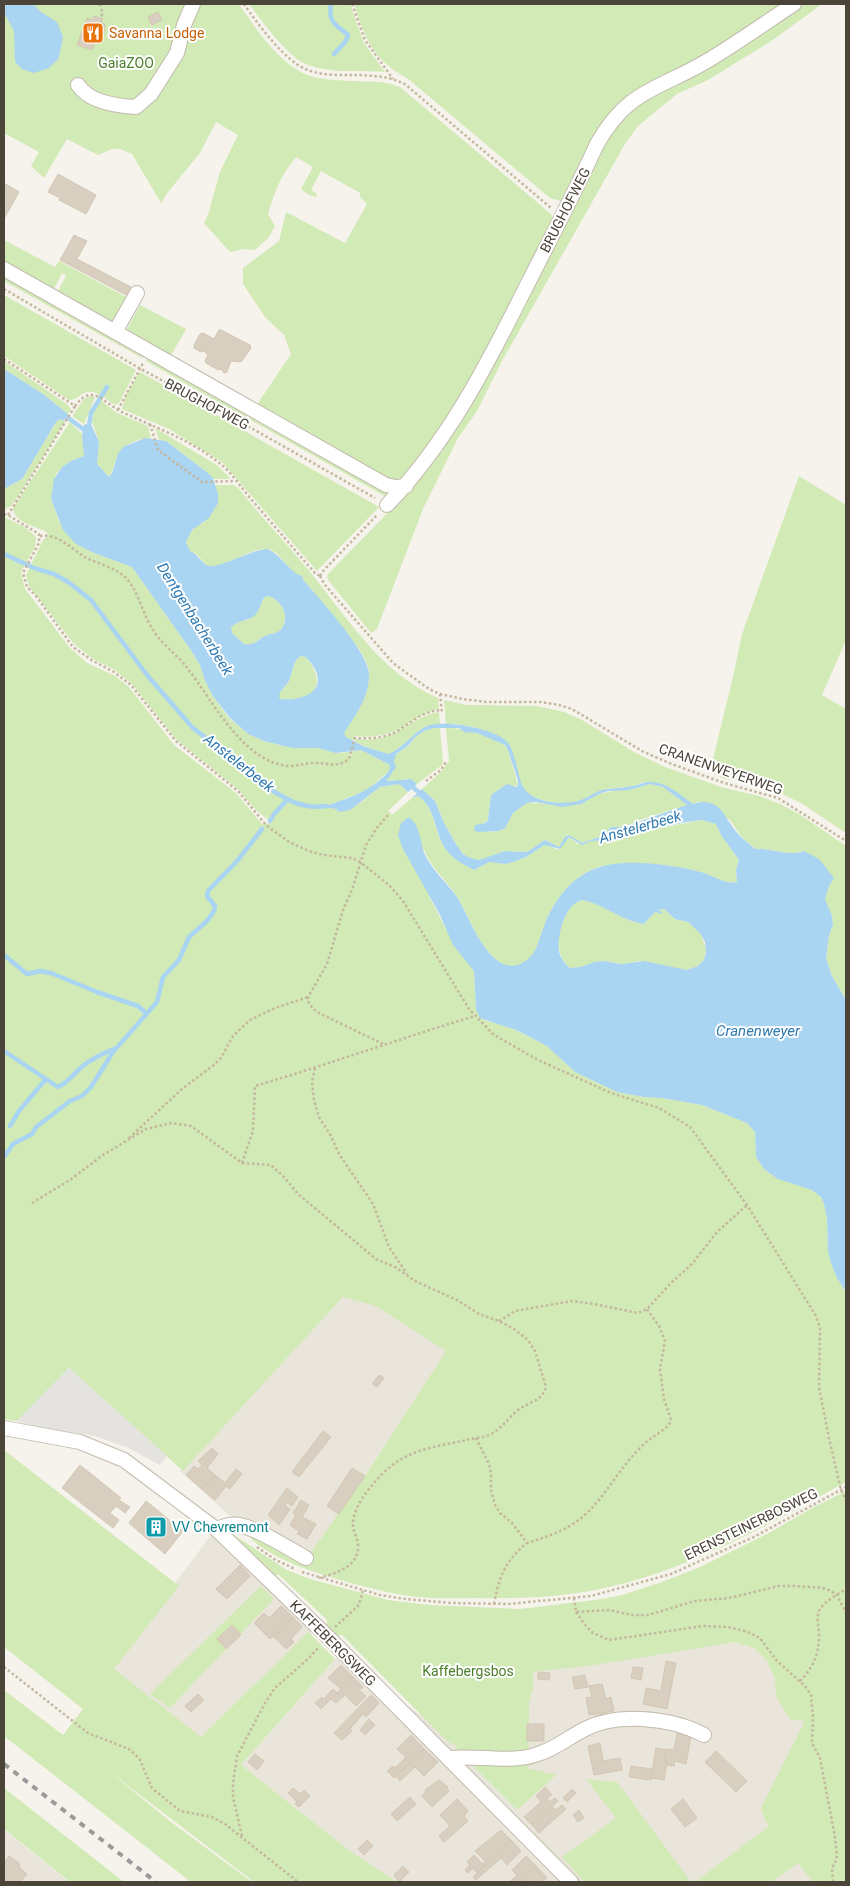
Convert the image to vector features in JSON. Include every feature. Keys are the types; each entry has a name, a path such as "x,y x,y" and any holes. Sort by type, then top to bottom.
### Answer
{"street":[{"path":"78,85 84,93 118,106 136,107 151,94 177,53 184,25 193,4"},
{"name":"BRUGHOFWEG","path":"387,505 406,486 453,422 476,382 605,131 627,105 640,95 708,61 794,4"},
{"name":"BRUGHOFWEG","path":"4,269 386,485 396,488 406,486"},
{"path":"115,332 137,294"},
{"name":"KAFFEBERGSWEG","path":"4,1428 80,1442 124,1460 216,1529 327,1636 572,1882"},
{"path":"216,1529 239,1524 267,1536 306,1558"},
{"path":"450,1758 514,1758 538,1754 587,1728 626,1719 674,1724 693,1729 704,1735"}],"path":[{"path":"100,4 102,19"},
{"path":"244,4 289,58 302,68 329,74 393,78"},
{"path":"352,4 365,40 393,78 406,86 562,216"},
{"name":"BRUGHOFWEG","path":"4,289 139,368 244,424 387,505"},
{"path":"4,359 75,406 72,414 8,515"},
{"path":"118,410 134,378"},
{"name":"CRANENWEYERWEG","path":"75,406 84,396 95,395 118,410 162,428 214,459 230,473 393,663 428,689 440,694 463,699 486,702 541,702 572,709 642,751 669,763 724,783 778,798 819,822 846,841"},
{"path":"150,424 158,450 202,482 236,481"},
{"path":"320,576 387,505"},
{"path":"4,514 36,531 40,536 39,543 23,574 27,587 50,614 73,647 114,672 131,685 176,742 238,791 266,825 289,842 309,851 329,856 352,858 390,885 403,901 469,1009 494,1035 538,1060 611,1093 659,1108 690,1126 747,1205 816,1316 820,1328 819,1387 841,1490 846,1500"},
{"path":"40,536 48,535 85,557 114,570 127,579 134,589 143,614 154,632 189,671 238,736 255,752 268,760 292,766 319,762 337,765 346,761 351,755 355,738 385,736 402,729 417,717 431,711 442,711 440,694"},
{"path":"426,781 441,770 446,762"},
{"path":"383,1044 317,1012 309,1004 308,997 327,964 343,910 352,890 366,845 376,829 390,813"},
{"path":"125,1142 182,1089 214,1065 221,1058 232,1036 250,1020 275,1008 308,997"},
{"path":"242,1163 253,1131 255,1086 475,1016"},
{"path":"315,1068 312,1082 314,1100 319,1117 331,1136 339,1154 373,1204 389,1247 408,1276"},
{"path":"32,1203 70,1180 103,1155 146,1129 171,1123 191,1126 242,1163 271,1165 298,1194 376,1258 395,1267 416,1281 457,1300 479,1314 514,1329 535,1351 546,1387 545,1393 540,1398 518,1410 496,1431 487,1436 418,1451 390,1467 364,1496 357,1509 353,1526 358,1544 354,1560 341,1572 319,1578"},
{"path":"499,1321 515,1311 572,1301 638,1313 647,1309 692,1264 717,1232 747,1205"},
{"path":"494,1604 498,1581 509,1561 527,1544 570,1526 588,1513 640,1448 669,1425 671,1420 664,1399 660,1369 665,1341 659,1326 647,1309"},
{"path":"476,1438 492,1474 490,1490 495,1505 500,1513 512,1523 527,1544"},
{"name":"ERENSTEINERBOSWEG","path":"255,1545 282,1563 319,1578 405,1599 452,1603 508,1604 574,1598 616,1590 671,1574 752,1538 846,1487"},
{"path":"576,1612 609,1610 648,1616 695,1601 729,1598 778,1586 822,1588 837,1595 846,1613"},
{"path":"800,1682 809,1673 817,1654 819,1636 817,1619 819,1611 830,1599 846,1589"},
{"path":"242,1837 233,1797 234,1769 237,1756 275,1688 309,1658 341,1620 358,1605 363,1590"},
{"path":"574,1598 576,1612 586,1626 593,1633 609,1640 704,1626 728,1627 748,1632 760,1638 776,1661 800,1682 811,1695 813,1718 812,1743 820,1758 835,1837 836,1859 832,1868 833,1882"},
{"path":"4,1667 88,1733 129,1749 139,1758 152,1788 180,1811 212,1817 225,1824 298,1882"}],"shaded area":[{"path":"345,1295 378,1304 448,1350 311,1557 233,1519 180,1471"},
{"path":"69,1368 167,1456 160,1465 126,1447 95,1436 44,1428 17,1421"},
{"path":"211,1535 270,1589 313,1634 201,1742 109,1671"},
{"path":"750,1641 780,1672 807,1718 817,1882 397,1882 350,1851 241,1765 337,1657 460,1742 529,1669 575,1660"},
{"path":"4,1830 69,1882 4,1882"}],"green space":[{"name":"GaiaZOO","path":"4,4 239,4 269,45 298,70 313,77 324,79 382,82 400,87 551,214 554,221 462,398 405,480 394,482 256,406 291,354 284,335 265,317 243,284 243,268 279,241 286,212 345,243 367,204 360,197 360,193 321,171 311,190 317,194 316,197 309,195 301,189 313,167 296,157 282,178 273,198 268,214 275,226 269,237 255,250 243,249 230,252 204,223 220,172 238,135 216,122 200,153 161,203 132,154 120,149 112,149 98,155 67,139 44,178 31,166 39,152 4,133"},
{"path":"249,4 350,4 364,43 385,72 327,70 308,65 292,55 284,47"},
{"path":"354,4 785,4 721,46 641,89 561,201 550,198 407,78 386,64 378,56 366,37"},
{"path":"803,4 822,4 770,42 708,80 677,94 638,126 625,144 502,361 477,411 458,438 423,509 377,629 371,633 328,580 327,575 406,494 605,140 631,108 724,56"},
{"path":"4,240 55,267 59,261 126,297 114,321 110,323 57,293 66,276 62,273 53,291 4,263"},
{"path":"4,275 145,354 142,358 4,281"},
{"path":"4,295 136,370 119,403 115,405 92,392 84,393 75,399 69,400 4,356"},
{"path":"140,305 186,329 170,357 128,334 127,329"},
{"path":"149,356 249,412 246,418 146,361"},
{"path":"4,361 67,404 71,409 68,414 43,394 4,369"},
{"path":"140,372 379,507 317,571 222,462 169,429 122,409 126,395"},
{"path":"90,396 95,397 84,424 73,417 73,415 83,400"},
{"path":"101,400 115,412 148,426 151,439 134,441 124,448 117,457 109,477 97,464 99,442 92,421 94,412"},
{"path":"252,414 392,492 388,498 249,419"},
{"path":"60,419 65,422 17,498 11,506 4,510 4,489 22,479 56,422"},
{"path":"70,422 82,434 84,456 71,461 56,474 51,499 59,521 76,544 132,567 190,649 200,665 205,681 213,696 229,718 248,734 264,741 292,748 318,748 335,753 351,752 350,755 352,755 353,751 361,750 390,765 389,771 367,790 324,807 336,809 339,812 360,803 380,787 401,785 408,792 388,811 392,815 412,798 418,796 428,807 441,841 448,852 458,861 474,870 489,862 505,864 513,862 526,857 544,845 558,850 569,837 578,844 591,841 616,840 629,834 702,820 716,824 721,835 739,860 736,870 737,882 728,882 701,872 664,865 623,863 599,867 581,876 565,890 548,917 533,954 528,960 519,965 501,964 490,954 480,940 459,900 430,861 423,847 429,896 449,935 474,971 476,1010 484,1020 507,1026 547,1046 575,1072 617,1092 702,1105 747,1123 755,1132 756,1157 764,1169 812,1190 821,1197 827,1218 828,1251 831,1263 837,1278 846,1292 846,1482 731,1543 701,1556 640,1579 576,1593 510,1598 417,1597 354,1584 300,1567 263,1548 251,1539 252,1537 268,1542 305,1561 367,1473 446,1351 376,1306 343,1297 183,1471 69,1368 17,1421 4,1419 4,517 25,527 36,537 35,547 21,572 25,589 70,648 87,663 115,676 129,687 174,745 236,793 262,824 272,823 255,809 239,790 177,740 132,684 115,670 93,659 74,644 29,586 26,575 43,540 48,536 47,532 17,517 13,508"},
{"path":"155,428 217,465 231,479 213,479 166,441 159,440"},
{"path":"799,476 846,505 846,640 822,695 846,709 846,833 801,803 757,782 724,779 710,771 742,634"},
{"path":"214,485 234,485 239,489 311,573 367,644 400,675 418,688 438,698 439,709 423,714 401,728 384,735 355,736 353,741 346,737 343,733 354,717 367,690 369,680 364,657 302,576 292,571 272,550 266,549 252,552 213,567 208,566 196,554 190,551 186,543 187,538 197,526 205,522 218,494"},
{"path":"266,596 276,600 283,608 285,618 282,628 253,643 244,644 232,633 231,627 238,621 248,620"},
{"path":"301,656 306,657 313,667 317,683 314,690 302,698 281,699 278,697 279,694 288,683 294,664"},
{"path":"444,700 467,705 537,706 564,712 582,720 634,752 665,767 721,787 759,796 780,804 799,814 846,846 846,1000 832,976 826,959 829,935 833,925 832,916 824,899 829,886 804,851 786,853 755,849 740,835 730,820 698,802 693,804 670,790 651,782 604,790 580,801 569,803 549,802 532,796 527,793 520,783 514,758 508,745 484,730 464,725 446,724"},
{"path":"439,712 440,724 424,727 391,754 384,754 355,742 356,739 370,740 381,738 427,715"},
{"path":"434,728 440,728 442,765 417,784 411,779 388,781 387,779 396,767 394,760 396,754 420,734"},
{"path":"446,728 462,729 489,736 497,740 508,750 518,786 505,786 491,795 488,820 482,824 488,832 499,831 505,828 513,813 527,803 581,804 599,794 616,790 629,790 650,784 663,787 687,805 623,827 611,827 602,836 582,843 567,835 559,847 545,840 527,852 505,851 485,859 474,860 467,857 459,849 444,823 435,801 422,789 442,771 449,761"},
{"path":"582,900 598,905 628,920 644,924 656,911 662,914 659,909 664,909 675,919 688,922 700,932 706,948 704,960 698,966 687,970 641,961 622,964 603,961 570,968 560,953 559,936 568,911 573,904"},
{"path":"4,1450 179,1586 114,1669 201,1737 308,1632 335,1659 241,1765 350,1851 397,1882 254,1882 106,1769 171,1822 252,1882 191,1882 4,1736 4,1690 63,1735 83,1709 4,1647"},
{"name":"Kaffebergsbos","path":"846,1491 846,1882 813,1882 798,1863 771,1882 695,1882 769,1826 761,1808 805,1721 790,1719 776,1696 775,1679 767,1661 754,1648 735,1642 594,1665 533,1672 533,1690 529,1701 529,1751 503,1754 456,1750 457,1746 448,1742 342,1635 335,1636 326,1627 327,1620 278,1574 275,1577 229,1535 231,1533 287,1570 310,1579 388,1600 429,1605 520,1609 602,1599 622,1595 659,1583 698,1568 769,1533"},
{"path":"261,1586 274,1599 170,1708 150,1694"},
{"path":"538,1760 526,1768 556,1775 517,1810 470,1763"},
{"path":"586,1779 617,1782 691,1882 585,1882 562,1857 616,1818"},
{"path":"4,1788 124,1882 70,1882 4,1829"}],"water":[{"path":"4,4 33,4 41,12 57,22 63,37 59,58 49,68 34,73 22,69 15,62 14,31 5,14"},
{"path":"4,369 43,394 68,414 64,421 60,419 56,422 22,479 4,489"},
{"name":"Cranenweyer","path":"84,424 92,426 99,442 97,464 109,477 118,454 123,447 145,438 166,441 213,478 218,494 218,503 209,518 192,530 186,542 190,551 207,565 220,565 252,552 267,549 277,555 294,572 302,576 304,581 352,639 367,664 369,681 365,697 344,733 346,737 363,746 388,754 398,749 425,727 444,724 470,726 494,734 509,744 522,785 532,796 539,799 563,803 571,802 581,800 602,790 636,786 647,782 658,783 674,790 693,804 703,802 716,806 740,836 755,849 786,853 804,851 819,859 834,878 825,899 832,916 833,925 829,935 826,959 832,976 846,1000 846,1292 837,1278 831,1263 828,1251 827,1218 821,1197 812,1190 778,1179 764,1169 756,1157 755,1132 747,1123 702,1105 617,1092 575,1072 547,1046 516,1030 480,1018 476,1010 474,971 453,945 440,915 403,849 398,835 401,823 409,817 416,825 428,861 457,897 484,946 504,964 515,965 528,959 534,953 547,919 564,891 580,876 600,867 624,863 664,865 690,869 724,881 737,882 736,870 739,860 721,835 716,824 702,820 687,822 629,834 616,840 591,841 582,845 569,837 560,849 544,845 526,857 513,862 505,864 489,862 474,870 458,861 448,852 441,841 432,813 424,801 418,796 412,798 422,789 435,801 444,823 463,854 479,860 505,851 527,852 545,840 559,847 565,837 569,835 582,843 602,836 611,827 623,827 687,805 663,787 650,784 629,790 608,791 581,804 562,807 536,802 527,803 513,813 505,828 499,831 477,832 474,830 475,825 485,823 488,820 491,795 507,784 518,786 518,781 505,745 477,733 464,732 459,728 434,728 424,731 396,754 394,762 396,767 387,780 411,779 417,784 408,792 398,784 380,787 350,810 339,812 336,809 323,807 350,797 374,784 389,771 390,765 361,750 335,753 318,748 292,748 264,741 248,734 230,718 213,696 205,681 200,665 190,649 132,567 76,544 63,530 51,499 54,479 62,467 84,456 82,436","holes":["266,596 276,600 283,608 285,618 282,628 253,643 244,644 232,633 231,627 254,616","301,656 306,657 314,667 318,681 316,687 312,692 301,698 281,699 279,697 280,692 289,681 294,664","582,900 590,902 628,920 644,924 654,913 661,914 659,909 664,909 675,919 688,922 700,933 705,942 706,952 704,960 698,966 687,970 644,961 622,964 603,961 570,968 560,953 559,937 563,921 571,907"]}],"building":[{"path":"158,12 162,20 152,25 148,17"},
{"name":"Savanna Lodge","path":"94,16 103,19 101,23 105,24 104,33 99,40 96,39 92,50 77,45 87,18 93,20"},
{"path":"58,174 96,195 86,214 48,192"},
{"path":"4,183 19,192 4,219"},
{"path":"74,235 87,241 77,259 131,287 126,295 60,260"},
{"path":"219,330 250,345 251,348 241,362 231,361 227,372 224,373 221,369 218,370 206,363 205,360 208,355 204,351 201,352 194,348 200,334 203,333 214,339"},
{"path":"379,1375 384,1378 377,1387 372,1384"},
{"path":"323,1431 331,1437 299,1477 292,1472"},
{"path":"212,1448 218,1454 207,1468 215,1475 202,1489 186,1475 194,1466 198,1469 202,1465 198,1461"},
{"path":"80,1465 121,1498 119,1500 130,1507 125,1513 116,1506 110,1513 119,1520 113,1528 62,1488"},
{"path":"352,1468 365,1476 339,1514 327,1506"},
{"path":"236,1469 242,1474 230,1489 226,1486 215,1500 202,1489 215,1475 225,1483"},
{"path":"287,1488 298,1497 292,1506 287,1502 285,1506 290,1509 279,1525 268,1515"},
{"path":"301,1500 309,1505 302,1517 316,1524 307,1539 297,1534 299,1531 290,1525 296,1515 293,1513"},
{"name":"VV Chevremont","path":"146,1501 183,1531 165,1554 129,1523"},
{"path":"240,1565 250,1576 227,1599 216,1589"},
{"path":"281,1606 293,1617 280,1629 279,1633 270,1639 254,1623 264,1613 269,1618"},
{"path":"293,1617 302,1627 291,1639 294,1642 286,1649 273,1636 279,1633 280,1629"},
{"path":"232,1625 241,1635 226,1649 217,1639"},
{"path":"666,1661 676,1663 667,1709 643,1704 646,1688 661,1691"},
{"path":"341,1665 353,1677 341,1689 328,1678"},
{"path":"633,1667 643,1668 641,1680 631,1678"},
{"path":"538,1672 550,1673 549,1680 538,1679"},
{"path":"585,1675 588,1687 575,1689 572,1677"},
{"path":"353,1677 363,1687 359,1690 366,1696 356,1706 345,1695 336,1703 331,1699"},
{"path":"602,1684 606,1699 611,1697 614,1711 589,1715 586,1698 592,1697 589,1686"},
{"path":"333,1689 337,1693 321,1709 315,1703 322,1697 324,1699"},
{"path":"198,1694 204,1700 191,1712 185,1706"},
{"path":"371,1695 379,1703 366,1717 363,1714 350,1729 352,1731 342,1740 334,1733"},
{"path":"369,1719 375,1725 365,1735 360,1730"},
{"path":"527,1724 544,1724 544,1741 527,1741"},
{"path":"677,1733 691,1736 686,1764 675,1761 674,1766 666,1765 667,1761 664,1761 666,1749 674,1750"},
{"path":"411,1735 424,1749 394,1778 387,1771 393,1766 395,1768 406,1757 397,1749"},
{"path":"600,1743 603,1761 620,1758 622,1770 594,1775 588,1746"},
{"path":"656,1748 666,1750 664,1761 667,1761 664,1780 651,1778"},
{"path":"424,1749 438,1762 424,1776 415,1767 400,1781 396,1776"},
{"path":"716,1751 747,1781 736,1792 705,1762"},
{"path":"255,1754 264,1761 257,1770 248,1762"},
{"path":"631,1766 652,1769 651,1780 629,1777"},
{"path":"439,1780 448,1787 449,1791 432,1807 422,1796 426,1792 425,1790"},
{"path":"545,1787 552,1795 547,1798 550,1802 555,1798 558,1801 532,1825 524,1817 541,1802 536,1796"},
{"path":"293,1788 300,1794 304,1790 310,1796 299,1807 295,1804 297,1802 288,1793"},
{"path":"572,1789 576,1793 567,1802 563,1798"},
{"path":"410,1797 416,1804 397,1821 391,1814"},
{"path":"457,1799 468,1811 464,1816 468,1821 444,1842 439,1836 450,1826 440,1815"},
{"path":"683,1799 697,1818 685,1827 671,1809"},
{"path":"562,1805 566,1809 539,1833 532,1825 552,1806 556,1810"},
{"path":"579,1810 584,1818 578,1822 573,1815"},
{"path":"501,1830 511,1840 477,1873 473,1868 468,1873 465,1870 470,1865 467,1862 474,1855 482,1864 485,1861 475,1851"},
{"path":"367,1840 373,1846 364,1855 358,1849"},
{"path":"511,1840 521,1851 507,1865 501,1858 476,1880 473,1877"},
{"path":"9,1856 20,1864 19,1867 27,1874 20,1882 4,1882 4,1863"},
{"path":"526,1856 536,1866 520,1882 510,1882 517,1875 512,1870"},
{"path":"403,1866 409,1872 399,1882 394,1875"},
{"path":"536,1866 547,1878 542,1882 524,1882 522,1880"}],"waterway":[{"name":"Dentgenbacherbeek","path":"331,4 332,19 348,35 346,41 334,54"},
{"name":"Dentgenbacherbeek","path":"88,431 91,413 107,387"},
{"path":"67,417 83,429"},
{"name":"Anstelerbeek","path":"4,554 34,568 54,574 68,582 91,600 147,675 192,727 270,789 297,804 319,807 327,806"},
{"name":"Anstelerbeek","path":"409,784 422,795"},
{"path":"270,821 288,799"},
{"path":"4,1157 13,1144 32,1134 36,1127 70,1101 82,1096 91,1087 113,1052 157,1002 163,977 179,960 189,937 207,921 214,911 215,906 207,896 208,891 238,860 262,829"},
{"path":"4,955 27,974 40,971 51,973 138,1006 146,1013"},
{"path":"10,1126 19,1111 46,1079 58,1087 91,1061 115,1049"},
{"path":"4,1051 46,1079"}],"railway":[{"path":"4,1764 156,1882"}],"place":[{"name":"Savanna Lodge","path":"93,33"},
{"name":"VV Chevremont","path":"156,1527"}]}
